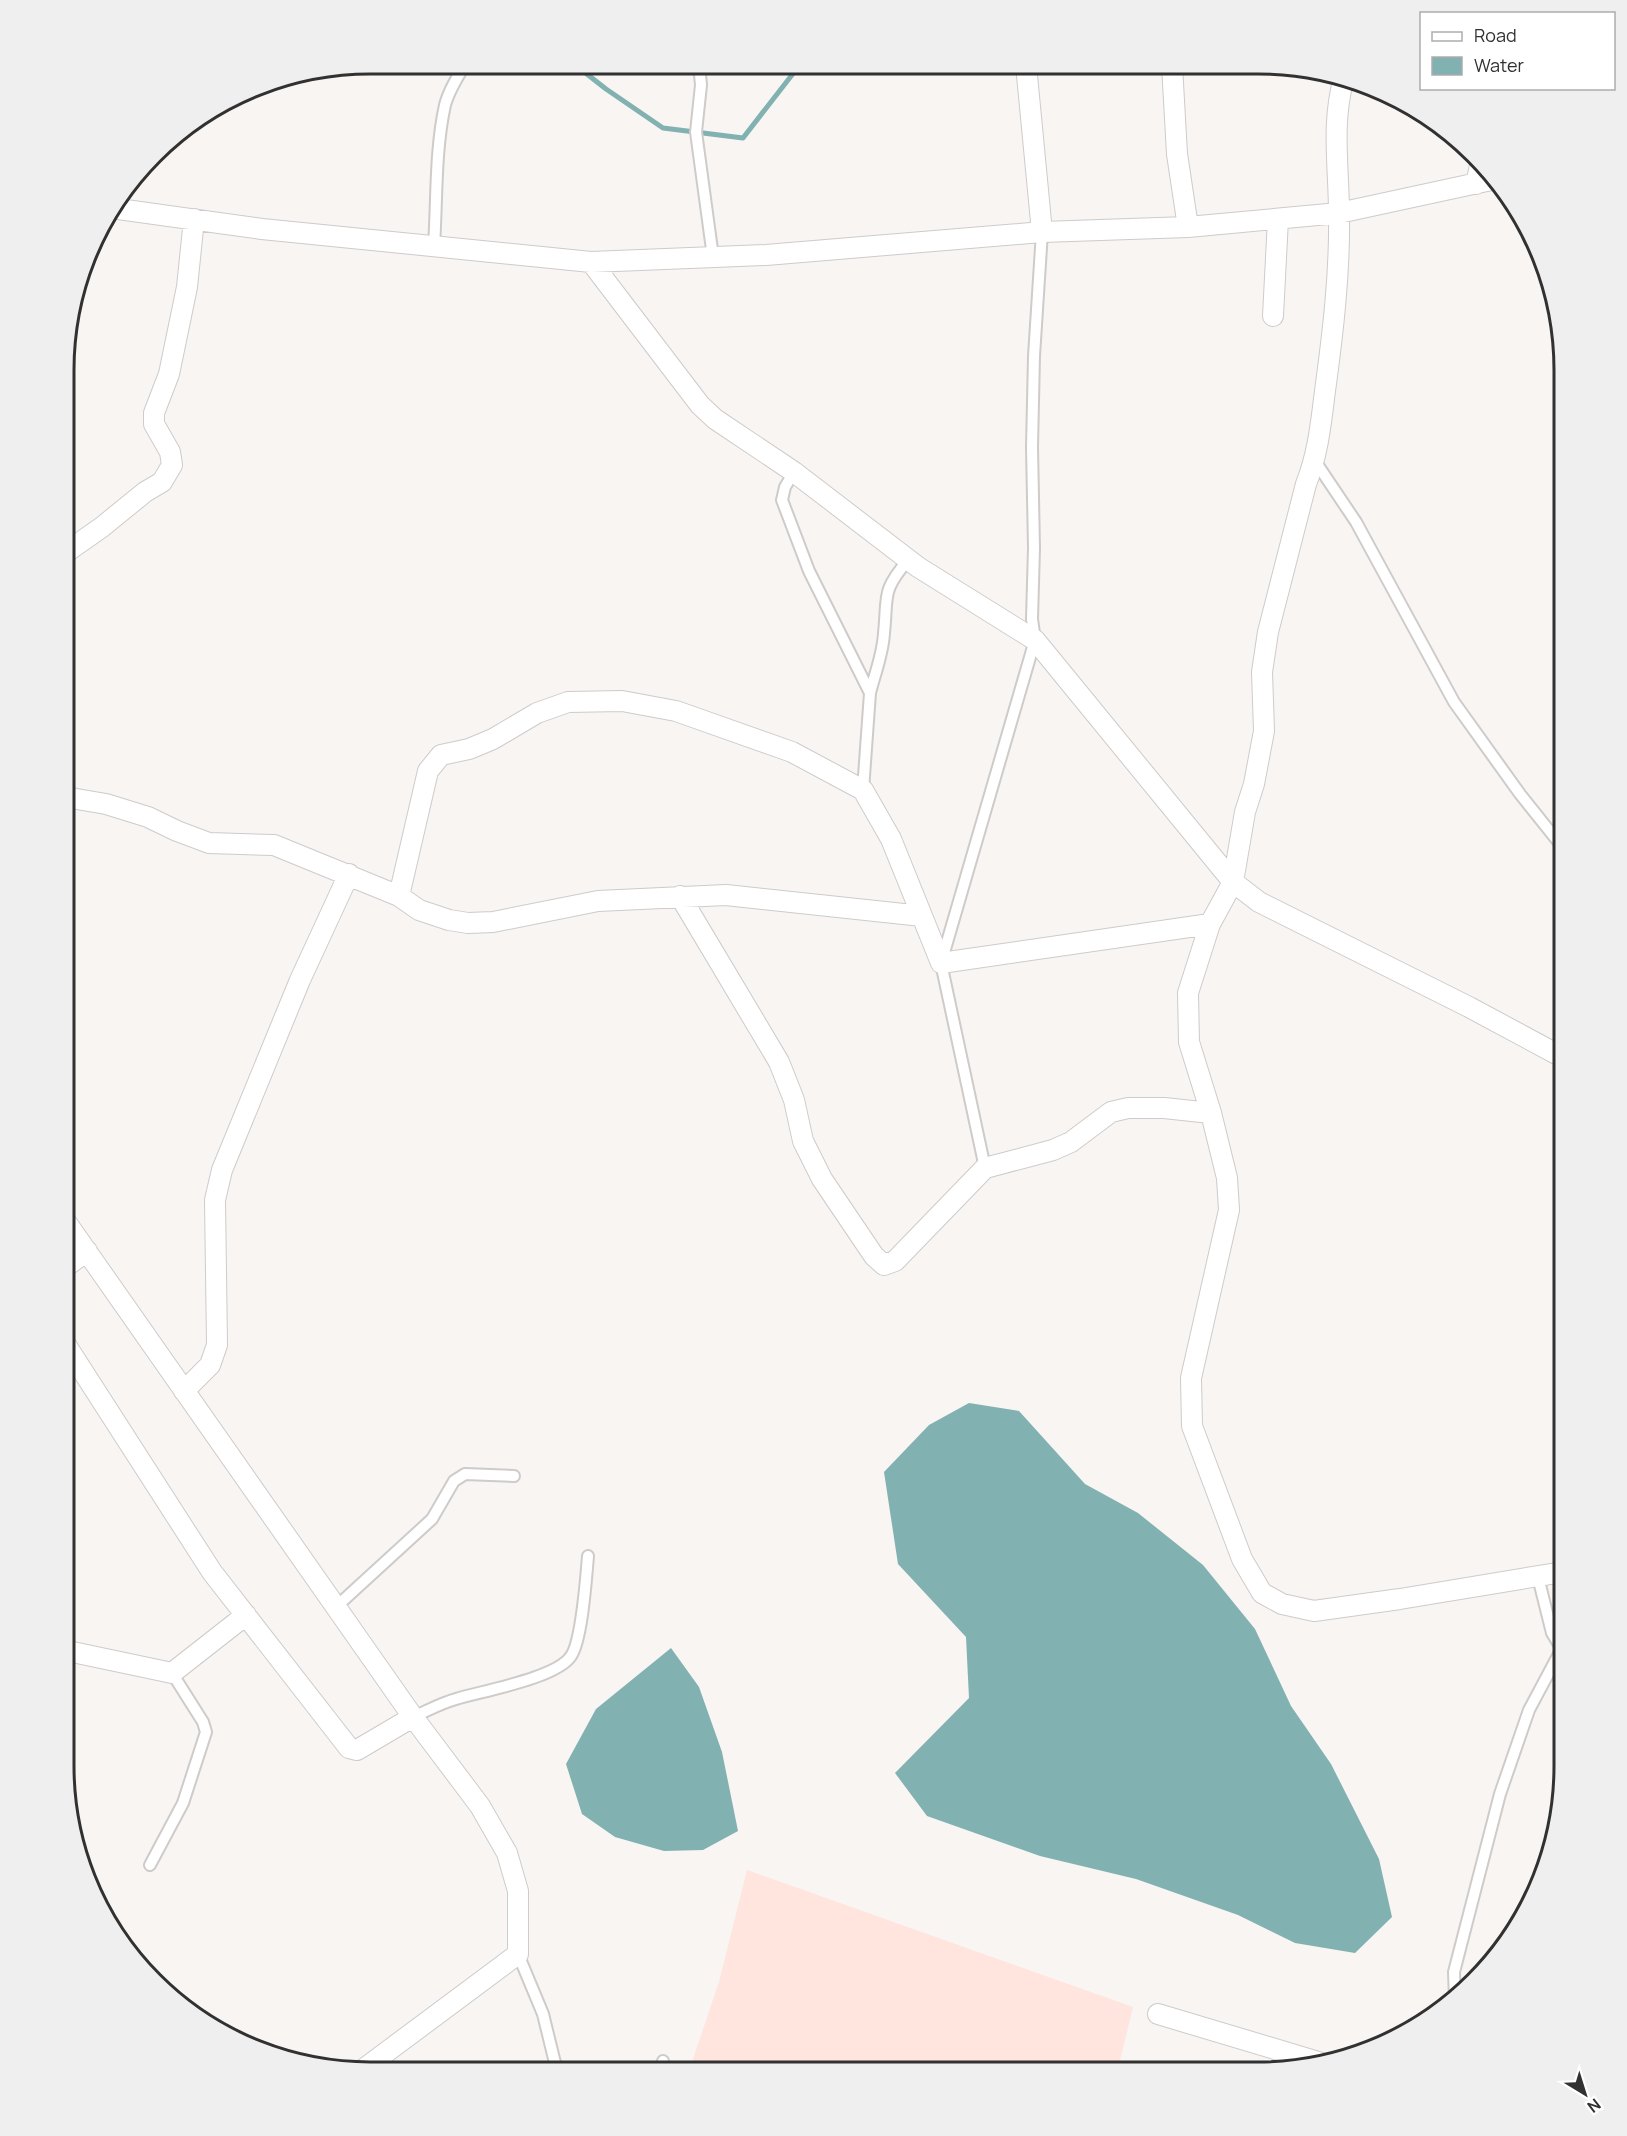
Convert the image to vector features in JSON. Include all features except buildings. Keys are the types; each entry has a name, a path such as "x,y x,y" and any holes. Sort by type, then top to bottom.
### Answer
{"street":[{"path":"1027,74 1042,232"},
{"path":"1173,74 1177,154 1188,227"},
{"path":"1342,86 1338,98 1336,147 1339,213 1338,273 1315,461 1306,484 1268,632 1262,672 1264,731 1254,784 1245,812 1233,882 1210,924 1188,993 1189,1042 1211,1113 1227,1178 1229,1210 1191,1378 1192,1426 1242,1559 1262,1593 1282,1604 1314,1611 1554,1574"},
{"path":"1476,184 1479,172"},
{"path":"120,209 262,229 591,262 766,255 1042,232 1188,227 1278,219 1339,213 1486,182"},
{"path":"74,547 102,527 136,498 162,482 172,465 170,452 154,424 154,413 170,374 186,288 194,219"},
{"path":"1273,316 1278,219"},
{"path":"591,262 700,405 715,418 794,472 908,560 1035,640 1233,882 1259,902 1469,1007 1554,1053"},
{"path":"399,896 428,771 441,755 477,746 537,712 568,702 622,701 676,711 792,752 863,790 891,838 941,963 1210,924"},
{"path":"74,799 106,804 148,817 210,843 274,845 399,896 419,910 449,920 468,923 493,922 598,901 726,895 922,916"},
{"path":"184,1391 210,1365 217,1345 215,1200 222,1170 300,980 349,874"},
{"path":"680,897 779,1062 794,1100 803,1141 822,1179 874,1256 884,1265 895,1261 985,1168 1053,1150 1071,1142 1111,1112 1128,1108 1164,1108 1211,1113"},
{"path":"74,1233 414,1717 480,1806 507,1853 518,1891 518,1954 372,2062"},
{"path":"74,1261 87,1251"},
{"path":"74,1358 212,1572 349,1748 357,1750 414,1717"},
{"path":"74,1652 172,1673 246,1615"},
{"path":"1158,2014 1306,2058"}],"lane":[{"path":"434,246 440,140 446,104 459,74"},
{"path":"699,74 696,132 713,257"},
{"path":"985,1168 941,963 1035,640 1032,619 1034,548 1032,447 1034,356 1042,232"},
{"path":"1315,461 1356,522 1454,702 1520,794 1554,836"},
{"path":"794,472 784,487 783,500 809,571 870,693"},
{"path":"863,790 870,693 885,633 887,592 892,579 908,560"},
{"path":"337,1606 432,1519 454,1481 465,1474 514,1476"},
{"path":"414,1717 454,1699 494,1690 560,1667 572,1656 579,1632 588,1556"},
{"path":"1538,1577 1554,1637"},
{"path":"1455,1988 1454,1972 1500,1794 1529,1710 1554,1665"},
{"path":"150,1864 183,1803 206,1732 203,1722 172,1673"},
{"path":"518,1954 543,2014 554,2062"}],"shaded area":[{"path":"747,1870 1133,2007 1120,2062 692,2062 719,1982"}],"water":[{"path":"969,1403 1019,1411 1085,1484 1138,1513 1203,1565 1255,1629 1291,1706 1331,1764 1379,1859 1392,1917 1355,1953 1295,1943 1238,1915 1136,1879 1040,1856 927,1816 895,1773 969,1698 966,1637 898,1564 884,1472 929,1425"},
{"path":"671,1648 699,1687 722,1752 738,1831 703,1850 664,1851 615,1837 582,1814 566,1764 596,1709"}],"waterway":[{"path":"587,74 663,128 743,138 793,74"}]}
